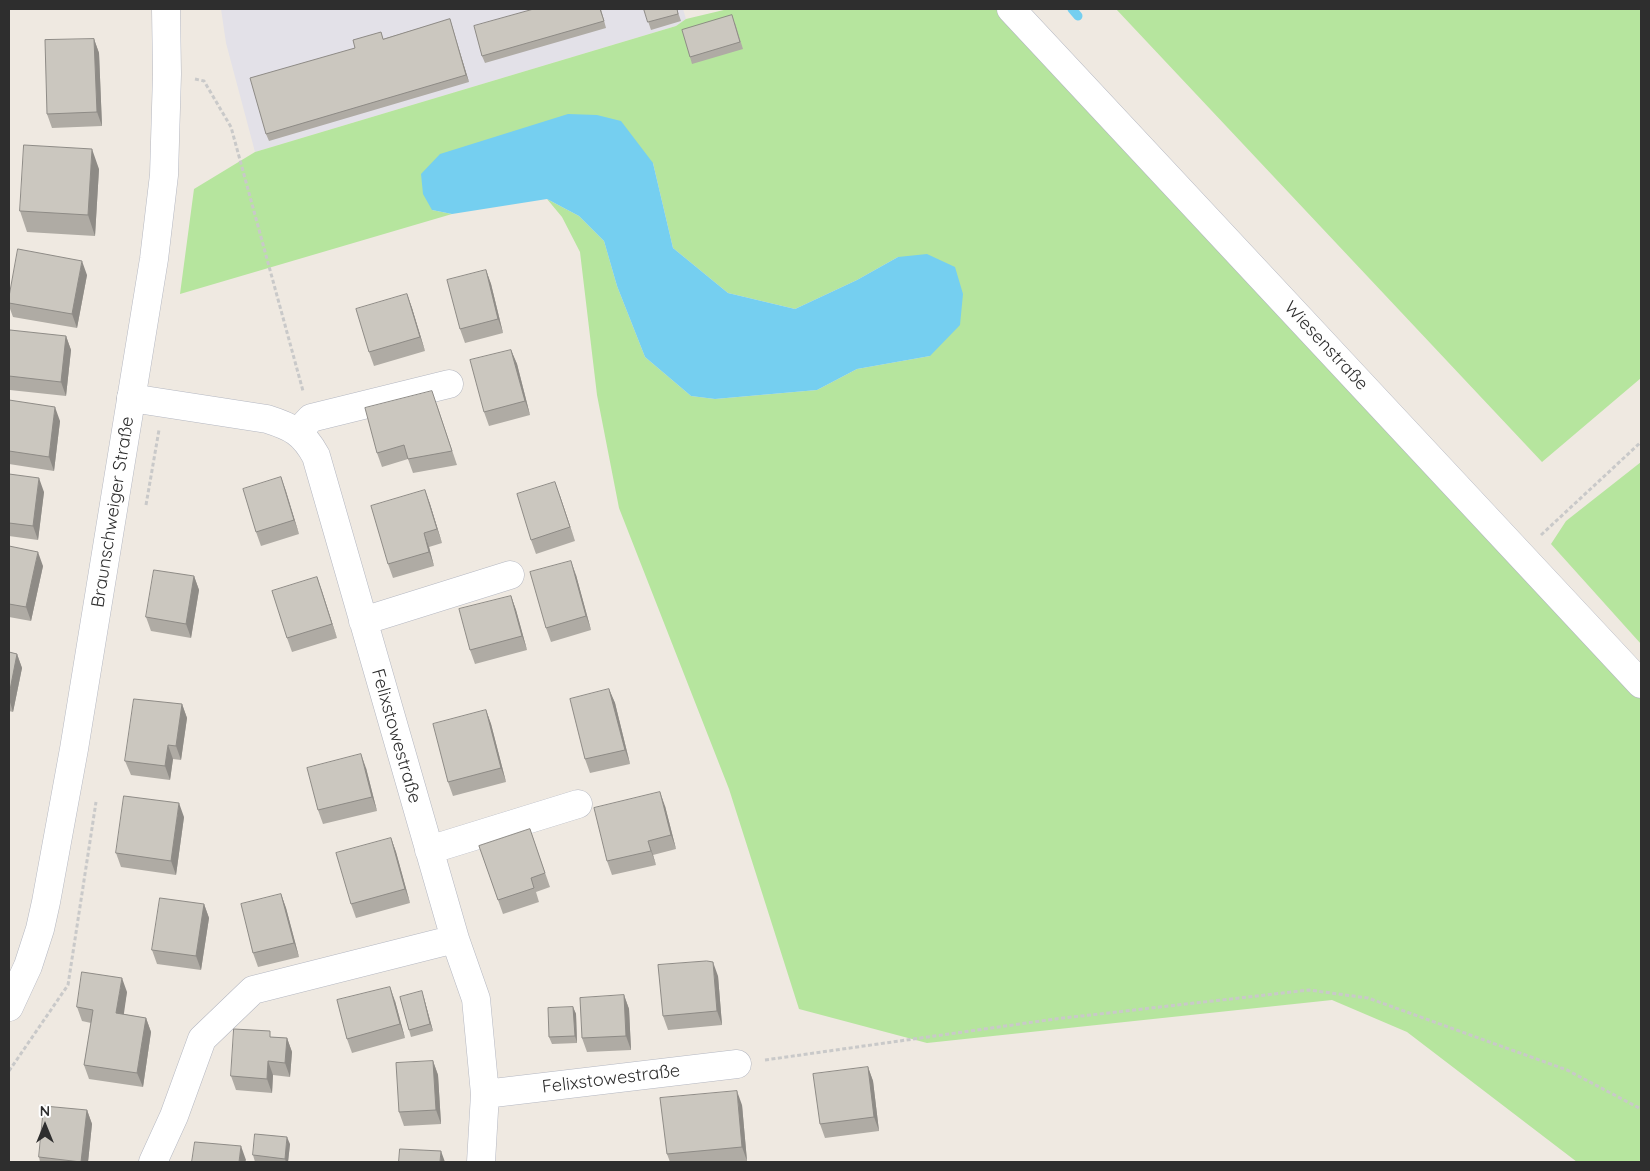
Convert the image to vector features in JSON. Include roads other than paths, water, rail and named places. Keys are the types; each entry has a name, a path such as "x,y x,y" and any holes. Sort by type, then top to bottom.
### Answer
{"street":[{"name":"Braunschweiger Straße","path":"9,1007 22,982 31,957 46,902 76,739 131,398 162,200 165,168 166,9"},
{"name":"Wiesenstraße","path":"1011,9 1641,684"},
{"path":"305,425 448,384"},
{"name":"Felixstowestraße","path":"131,398 267,419 286,425 305,425 309,443 320,468 362,622 455,939 476,999 485,1094 481,1162"},
{"path":"362,622 510,576"},
{"path":"429,850 578,804"},
{"path":"153,1162 174,1116 202,1039 253,990 455,939"},
{"name":"Felixstowestraße","path":"485,1094 737,1064"}],"water":[{"path":"568,114 597,115 621,121 653,163 673,248 728,293 795,309 857,280 898,257 927,254 955,267 963,294 960,325 930,356 857,369 817,390 715,399 691,396 645,357 617,286 604,241 579,216 547,199 452,214 432,210 423,194 421,174 440,154"}],"waterway":[{"path":"1072,9 1078,16"}]}
